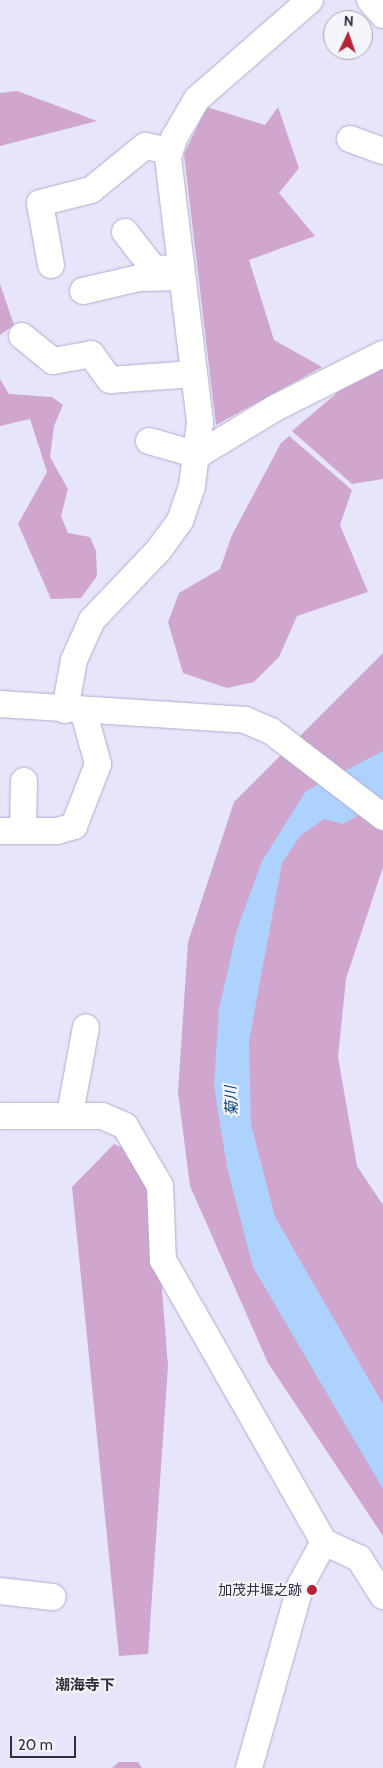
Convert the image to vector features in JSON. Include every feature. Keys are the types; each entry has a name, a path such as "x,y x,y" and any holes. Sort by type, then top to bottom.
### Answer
{"street":[{"path":"24,780 12,831 74,826 98,764 75,712 74,660 92,620 180,522 198,455 194,374 170,151 197,99 288,8 310,0"},
{"path":"370,0 383,15"},
{"path":"350,139 383,151"},
{"path":"52,265 40,203 91,190 145,146 170,151"},
{"path":"125,232 154,269 182,272"},
{"path":"83,291 139,278 182,272"},
{"path":"22,336 53,361 91,354 110,380 194,374"},
{"path":"149,441 198,455 277,407 383,354"},
{"path":"0,704 75,712 235,717 259,725 281,739 383,817"},
{"path":"70,1114 86,1026"},
{"path":"0,1116 70,1114 102,1116 125,1126 160,1186 163,1260 324,1542 358,1558 383,1596"},
{"path":"249,1768 301,1584 324,1542"},
{"path":"0,1591 53,1597"}],"shaded area":[{"path":"17,91 97,121 0,146 0,93"},
{"path":"207,107 265,125 278,107 299,168 279,193 315,236 249,260 274,340 322,367 216,425 184,154"},
{"path":"0,284 14,325 0,335"},
{"path":"383,354 383,479 352,484 292,431"},
{"path":"0,379 9,394 52,397 63,405 54,426 50,457 68,489 61,516 68,533 90,537 96,551 97,576 81,598 51,599 18,524 47,472 30,419 0,426"},
{"path":"289,436 352,490 340,525 368,592 297,616 279,657 254,682 227,688 183,673 168,622 179,593 220,569 232,535 281,443"},
{"path":"383,653 383,867 346,979 338,1057 357,1166 383,1205 383,1536 268,1363 190,1186 178,1092 188,942 234,802"},
{"path":"114,1144 142,1157 160,1264 168,1366 148,1654 119,1656 72,1187"},
{"path":"119,1762 138,1762 142,1768 112,1768"}],"water":[{"name":"菊川","path":"383,751 383,801 343,824 324,819 300,836 282,863 249,1041 251,1124 275,1217 383,1404 383,1489 253,1267 227,1167 214,1085 219,1009 237,930 262,861 306,791"}],"place":[{"name":"加茂井堰之跡","path":"312,1590"}],"district":[{"name":"潮海寺下","path":"85,1686"}]}
